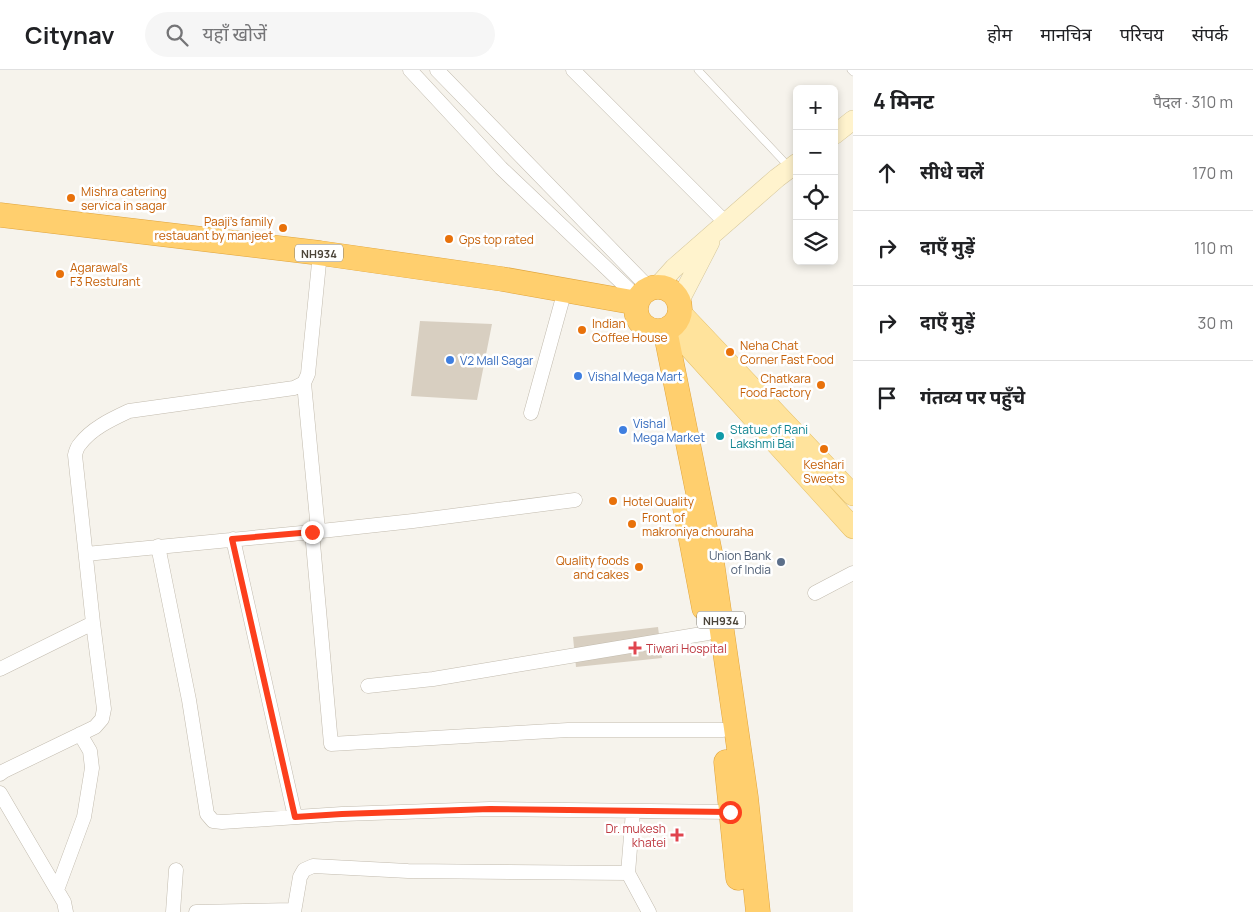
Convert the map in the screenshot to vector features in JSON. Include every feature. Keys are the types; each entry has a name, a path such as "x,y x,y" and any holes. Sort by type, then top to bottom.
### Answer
{"highway":[{"name":"NH934","path":"0,215 320,253 566,290 646,295 666,289 674,294 669,320 708,633 723,730 730,812 742,912"},
{"path":"646,295 636,310 637,317 646,328 669,320"},
{"name":"NH934","path":"669,320 712,562 746,796 758,912"}],"main road":[{"path":"838,131 853,120"},
{"path":"646,295 674,268 793,167"},
{"path":"669,320 721,228"},
{"path":"669,320 853,495"},
{"path":"669,320 853,528"}],"street":[{"path":"410,70 501,168 646,295"},
{"path":"437,70 646,295"},
{"path":"573,70 721,228"},
{"path":"320,253 308,374 304,383 331,744 568,730 723,730"},
{"path":"531,413 566,290"},
{"path":"0,774 4,770 95,727 102,720 104,710 75,455 79,444 106,421 130,411 294,388 304,383"},
{"path":"86,554 315,531 575,500"},
{"path":"232,539 295,817"},
{"path":"158,546 189,700 207,814 213,821 490,809 730,812"},
{"path":"815,593 853,573"},
{"path":"0,669 93,623"},
{"path":"368,686 434,679 708,633"},
{"path":"57,890 84,816 92,768 90,752 80,734"},
{"path":"0,793 64,902 66,912"},
{"path":"633,811 628,873 648,912"},
{"path":"196,912 294,911 300,877 304,870 313,866 408,871 628,873"},
{"path":"172,912 176,870"}],"lane":[{"path":"698,70 793,165"}],"building":[{"name":"V2 Mall Sagar","path":"420,321 492,324 477,400 411,396"},
{"path":"658,627 662,658 576,667 573,637"}],"place":[{"name":"Mishra catering servica in sagar","path":"71,198"},
{"name":"Paaji's family restauant by manjeet","path":"283,228"},
{"name":"Gps top rated","path":"449,239"},
{"name":"Agarawal's F3 Resturant","path":"60,274"},
{"name":"Indian Coffee House","path":"582,330"},
{"name":"Neha Chat Corner Fast Food","path":"730,352"},
{"name":"V2 Mall Sagar","path":"450,360"},
{"name":"Vishal Mega Mart","path":"578,376"},
{"name":"Chatkara Food Factory","path":"821,385"},
{"name":"Vishal Mega Market","path":"623,430"},
{"name":"Statue of Rani Lakshmi Bai","path":"720,436"},
{"name":"Keshari Sweets","path":"824,449"},
{"name":"Hotel Quality","path":"613,501"},
{"name":"Front of makroniya chouraha","path":"632,524"},
{"name":"Union Bank of India","path":"781,562"},
{"name":"Quality foods and cakes","path":"639,567"},
{"name":"Tiwari Hospital","path":"635,648"},
{"name":"Dr. mukesh khatei","path":"677,835"}],"route":[{"path":"312,532 232,539 295,817 490,809 730,812"}]}
